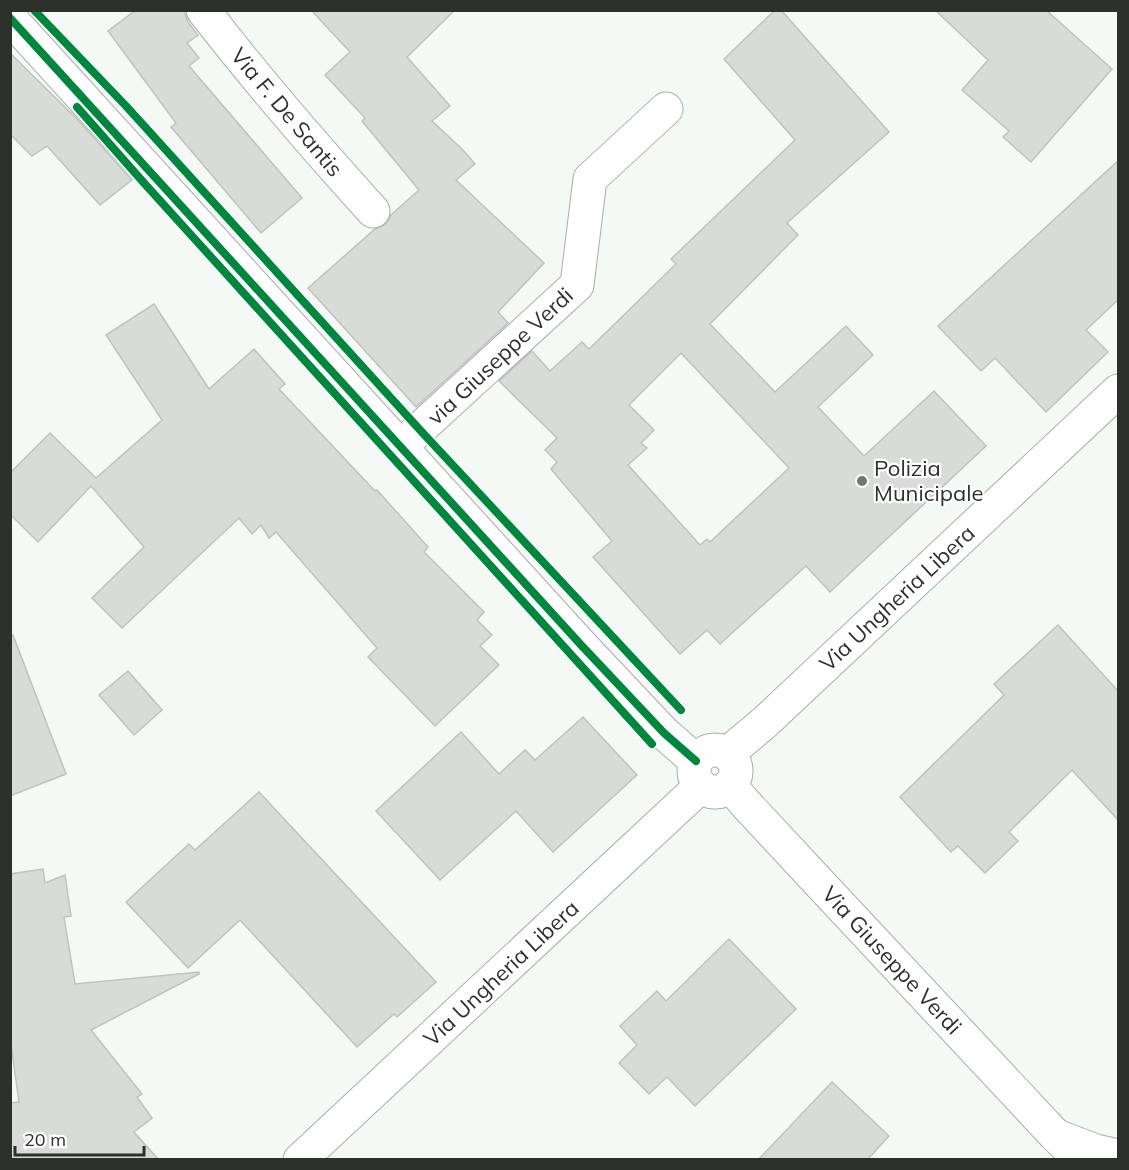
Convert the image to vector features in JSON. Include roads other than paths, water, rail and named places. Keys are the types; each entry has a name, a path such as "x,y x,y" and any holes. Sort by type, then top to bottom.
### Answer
{"street":[{"path":"10,16 14,10"},
{"name":"Via F. De Santis","path":"203,10 307,138 373,211"},
{"name":"Via Giuseppe Verdi","path":"10,16 615,681 664,733 714,771 744,801 1055,1135 1081,1160"},
{"name":"via Giuseppe Verdi","path":"400,447 578,285 590,179 666,109"},
{"name":"Via Ungheria Libera","path":"300,1160 1119,391"},
{"name":"Via Giuseppe Verdi","path":"1055,1135 1119,1156"}],"place":[{"name":"Polizia Municipale","path":"862,481"}]}
